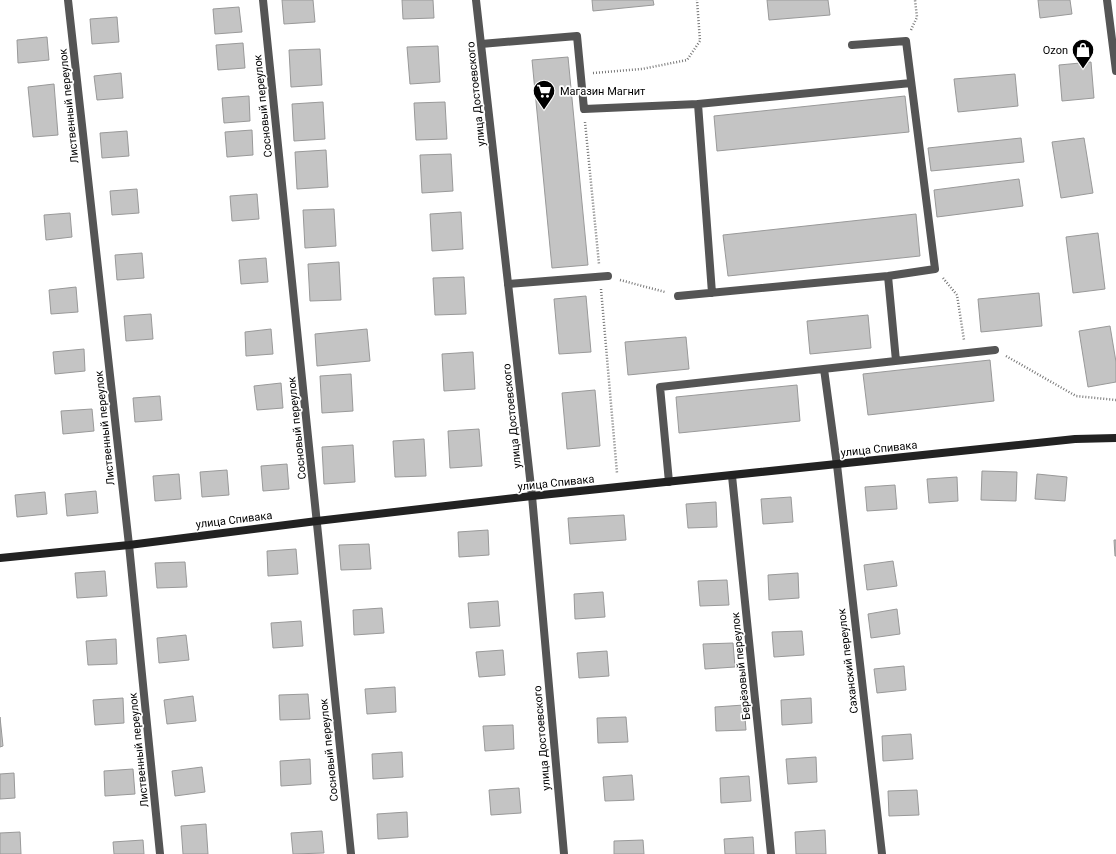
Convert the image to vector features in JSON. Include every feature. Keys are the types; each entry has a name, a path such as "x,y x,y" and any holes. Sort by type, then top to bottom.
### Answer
{"street":[{"name":"Лиственный переулок","path":"68,0 128,545 160,854"},
{"name":"Сосновый переулок","path":"263,0 351,854"},
{"name":"улица Достоевского","path":"476,0 532,496 564,854"},
{"path":"1107,0 1116,71"},
{"path":"481,44 577,36 584,109 698,104 911,83"},
{"path":"678,296 888,276 935,269 906,41 852,45"},
{"path":"698,104 712,293"},
{"path":"508,284 604,276"},
{"path":"888,276 896,361"},
{"path":"669,482 660,387 996,350"},
{"name":"Саханский переулок","path":"824,369 837,465 882,854"},
{"name":"улица Спивака","path":"0,558 128,545 532,496 1075,439 1116,438"},
{"name":"Берёзовый переулок","path":"732,476 772,854"}],"path":[{"path":"580,74 642,69 687,60 700,41 697,0"},
{"path":"906,41 917,17 915,0"},
{"path":"584,109 604,276 618,488"},
{"path":"935,269 957,295 966,353"},
{"path":"604,276 678,296"},
{"path":"996,350 1076,396 1116,400"}],"building":[{"path":"282,0 313,0 315,22 284,24"},
{"path":"402,0 433,0 434,18 403,19"},
{"path":"592,0 653,0 654,5 593,11"},
{"path":"767,0 828,0 830,15 769,20"},
{"path":"1038,0 1070,0 1072,14 1040,18"},
{"path":"239,7 242,32 215,34 213,9"},
{"path":"117,17 119,42 92,44 90,19"},
{"path":"47,37 49,60 18,63 17,40"},
{"path":"243,43 245,68 218,70 216,45"},
{"path":"438,46 440,82 410,84 407,47"},
{"path":"320,49 322,85 291,87 289,50"},
{"path":"568,57 588,265 552,268 532,60"},
{"path":"1091,62 1094,98 1062,101 1059,65"},
{"path":"121,73 123,98 97,100 94,76"},
{"path":"1015,74 1018,106 958,112 954,79"},
{"path":"54,84 58,135 33,137 28,87"},
{"path":"249,96 250,121 224,123 222,98"},
{"path":"905,96 909,132 717,151 714,116"},
{"path":"323,102 325,139 294,141 292,104"},
{"path":"445,102 447,139 416,140 414,103"},
{"path":"252,130 253,155 227,157 225,132"},
{"path":"127,131 129,156 102,158 100,133"},
{"path":"1021,138 1024,162 931,171 928,148"},
{"path":"1084,138 1093,193 1061,198 1052,142"},
{"path":"326,150 328,187 297,189 295,152"},
{"path":"451,154 453,191 422,193 420,155"},
{"path":"1019,179 1023,206 937,217 934,190"},
{"path":"137,189 139,213 112,215 110,191"},
{"path":"257,194 259,219 232,221 230,196"},
{"path":"334,209 336,246 305,248 303,210"},
{"path":"461,212 463,249 432,251 430,214"},
{"path":"70,213 72,237 46,240 44,215"},
{"path":"916,214 920,256 728,276 723,235"},
{"path":"1098,233 1105,289 1073,293 1066,237"},
{"path":"142,253 144,278 117,280 115,255"},
{"path":"266,258 268,282 241,284 239,260"},
{"path":"339,262 341,300 310,301 308,264"},
{"path":"464,277 466,314 435,315 433,278"},
{"path":"76,287 78,312 51,314 49,290"},
{"path":"1039,293 1042,326 981,332 978,299"},
{"path":"586,296 591,352 559,354 554,299"},
{"path":"151,314 153,339 126,341 124,316"},
{"path":"868,315 871,348 810,354 807,321"},
{"path":"1110,326 1116,362 1116,382 1088,387 1079,331"},
{"path":"271,329 273,354 246,356 245,332"},
{"path":"367,329 370,361 317,366 315,334"},
{"path":"686,337 689,369 628,375 625,342"},
{"path":"84,349 85,371 55,374 53,352"},
{"path":"473,352 475,389 444,391 442,354"},
{"path":"990,360 994,401 868,415 863,374"},
{"path":"351,374 353,411 322,413 320,376"},
{"path":"281,383 283,408 257,410 254,386"},
{"path":"797,385 800,421 679,433 676,397"},
{"path":"595,390 600,446 567,449 562,393"},
{"path":"160,396 162,420 135,422 133,398"},
{"path":"92,409 94,431 63,434 61,411"},
{"path":"479,429 482,466 450,468 448,431"},
{"path":"424,439 426,476 395,477 393,441"},
{"path":"353,445 355,482 324,484 322,447"},
{"path":"287,464 289,489 263,491 261,466"},
{"path":"227,470 229,495 202,497 200,472"},
{"path":"982,471 1017,472 1016,501 981,500"},
{"path":"179,474 181,499 155,501 153,476"},
{"path":"1037,474 1067,477 1065,501 1035,499"},
{"path":"957,477 958,501 929,503 927,479"},
{"path":"895,485 897,509 867,511 865,487"},
{"path":"96,491 98,513 67,516 65,494"},
{"path":"45,492 47,514 17,517 15,495"},
{"path":"791,497 793,522 763,524 761,499"},
{"path":"716,502 717,527 688,528 686,504"},
{"path":"624,515 626,540 570,544 568,518"},
{"path":"488,530 489,555 459,557 458,532"},
{"path":"1114,540 1116,540 1116,556 1115,556"},
{"path":"369,544 371,569 341,570 339,545"},
{"path":"296,549 298,574 268,576 267,551"},
{"path":"893,561 897,586 867,590 864,565"},
{"path":"185,562 187,587 157,588 155,563"},
{"path":"105,571 107,596 77,598 75,573"},
{"path":"798,573 799,598 769,600 768,575"},
{"path":"727,580 729,605 700,606 698,581"},
{"path":"603,592 605,617 575,619 574,594"},
{"path":"498,601 500,626 470,628 468,603"},
{"path":"382,608 384,633 354,635 353,610"},
{"path":"897,609 900,634 871,638 868,614"},
{"path":"301,621 303,646 273,648 271,623"},
{"path":"802,631 804,655 774,657 772,632"},
{"path":"186,635 189,660 159,663 157,638"},
{"path":"116,639 117,664 88,665 86,641"},
{"path":"733,643 735,667 705,669 703,644"},
{"path":"503,650 505,675 479,677 476,652"},
{"path":"607,651 609,676 579,678 577,653"},
{"path":"904,666 906,690 877,693 874,669"},
{"path":"395,687 396,712 367,714 365,689"},
{"path":"308,694 310,719 280,720 279,695"},
{"path":"193,696 196,721 167,724 164,700"},
{"path":"123,698 124,723 95,725 93,700"},
{"path":"811,698 812,723 782,725 781,700"},
{"path":"744,705 746,730 716,731 715,707"},
{"path":"0,717 3,746 0,747"},
{"path":"626,717 628,742 598,743 597,718"},
{"path":"513,725 514,749 485,751 483,726"},
{"path":"911,734 913,759 883,761 882,736"},
{"path":"402,752 403,777 373,779 372,754"},
{"path":"816,757 817,782 788,784 786,759"},
{"path":"310,759 311,784 281,786 280,761"},
{"path":"202,767 205,792 175,796 172,771"},
{"path":"133,769 135,794 105,796 104,771"},
{"path":"14,773 15,798 0,799 0,774"},
{"path":"632,775 634,800 605,801 603,777"},
{"path":"749,776 751,801 721,803 720,778"},
{"path":"519,788 521,813 491,815 489,790"},
{"path":"917,790 919,815 889,816 888,791"},
{"path":"407,812 408,837 378,839 377,814"},
{"path":"206,824 208,854 183,854 181,826"},
{"path":"825,830 826,854 796,854 795,832"},
{"path":"322,831 324,853 293,854 291,833"},
{"path":"20,832 21,854 0,854 0,833"},
{"path":"753,837 754,854 725,854 724,839"},
{"path":"143,840 144,854 114,854 113,842"},
{"path":"643,840 644,854 614,854 614,841"}],"place":[{"name":"Ozon","path":"1083,70"},
{"name":"Магазин Магнит","path":"544,110"}]}
